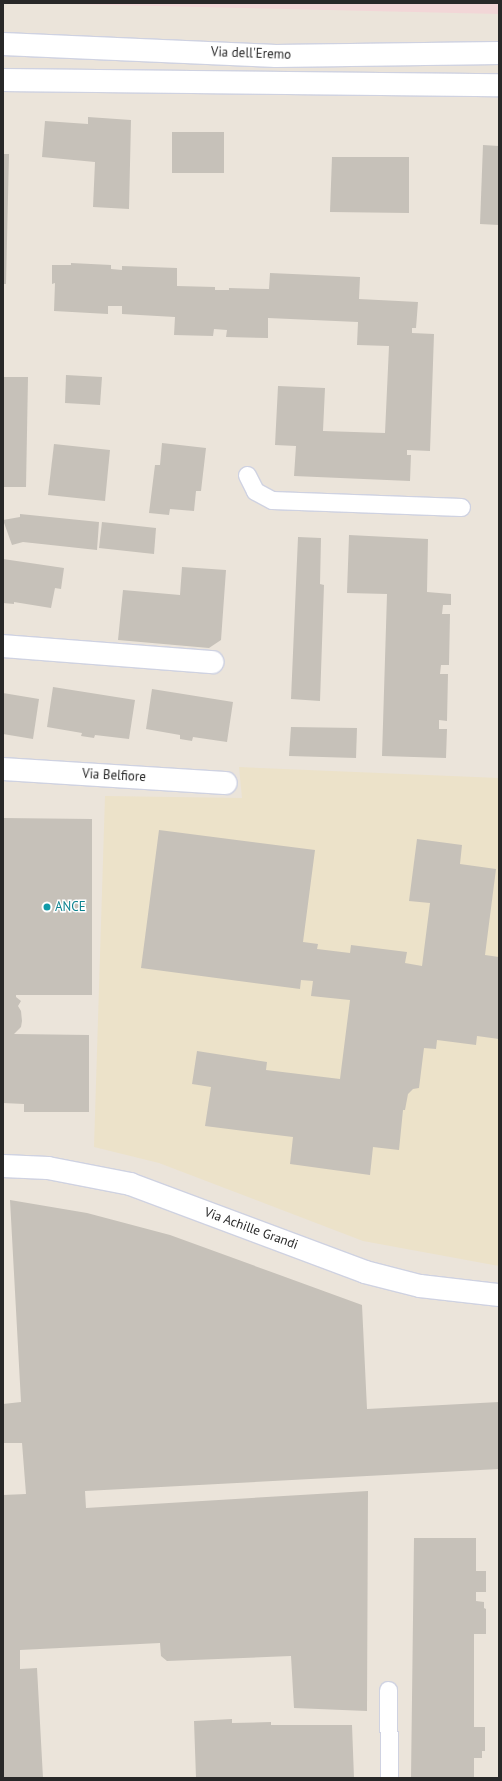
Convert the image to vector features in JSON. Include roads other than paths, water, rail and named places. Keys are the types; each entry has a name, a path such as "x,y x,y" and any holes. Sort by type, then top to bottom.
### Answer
{"main road":[{"name":"Via dell'Eremo","path":"3,44 276,56 499,52"},
{"path":"3,80 499,85"},
{"path":"3,646 212,662"},
{"name":"Via Belfiore","path":"3,769 226,783"},
{"name":"Via Achille Grandi","path":"3,1166 48,1168 130,1184 365,1272 420,1286 499,1295"}],"lane":[{"path":"247,475 255,491 272,500 461,507"},
{"path":"388,1690 389,1778"}],"place":[{"name":"ANCE","path":"47,907"}]}
